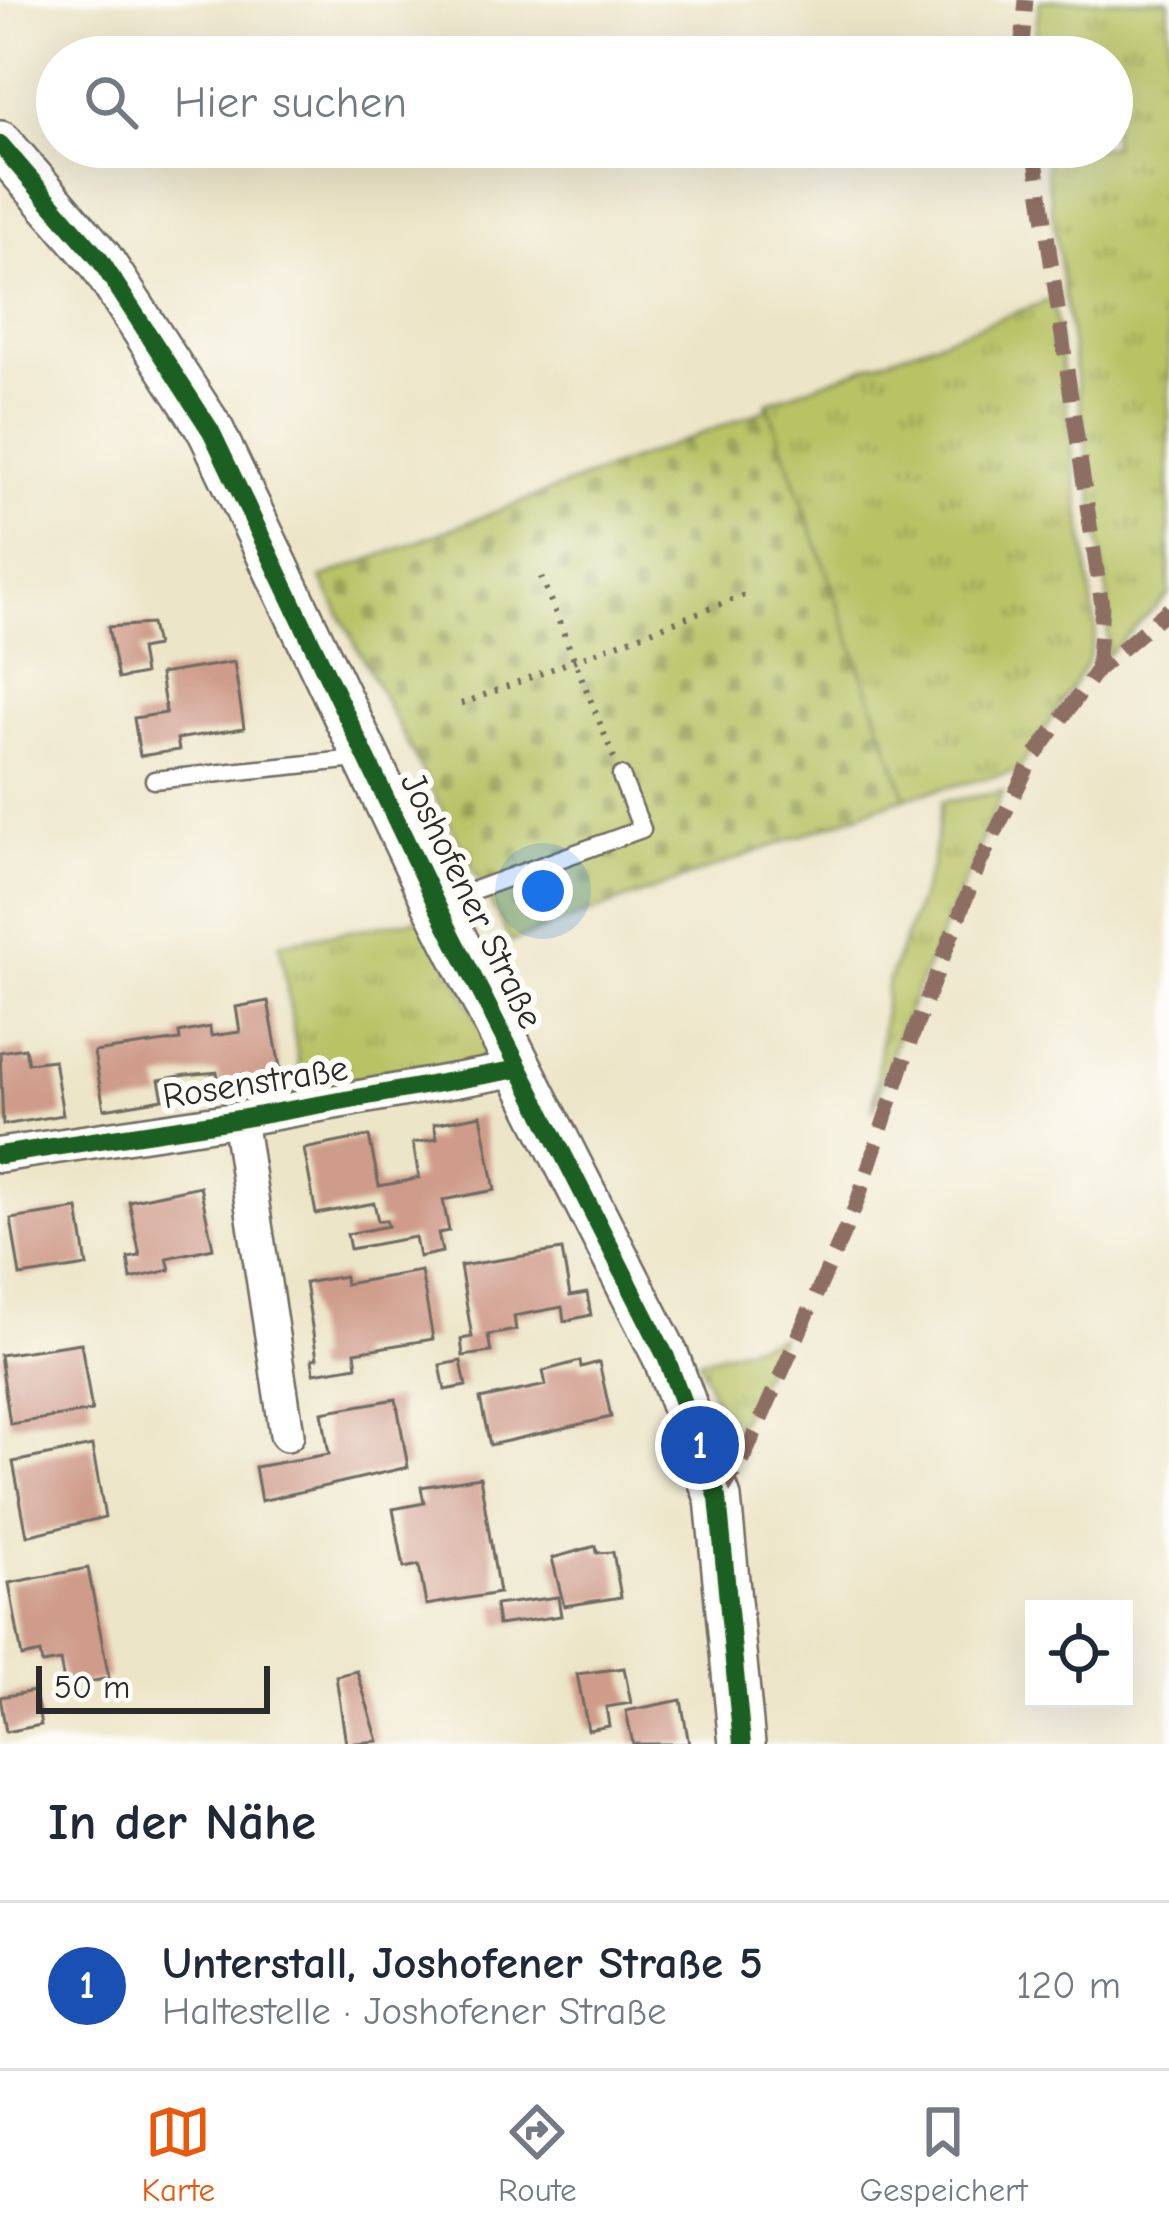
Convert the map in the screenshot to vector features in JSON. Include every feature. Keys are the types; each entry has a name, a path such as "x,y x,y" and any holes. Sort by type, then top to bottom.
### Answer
{"street":[{"name":"Joshofener Straße","path":"0,144 100,260 211,431 436,904 666,1357 718,1498 742,1744"},
{"name":"Rosenstraße","path":"0,1155 519,1069"},
{"name":"Rosenstraße","path":"239,1119 287,1434"}],"lane":[{"path":"154,780 367,758"},
{"path":"436,904 642,829 621,776"}],"path":[{"path":"541,577 621,776"},
{"path":"460,704 747,594"}],"green space":[{"path":"1040,0 1169,0 1169,594 1107,655 1108,600 1046,168 1133,168 1133,36 1035,36"},
{"path":"1053,299 1096,633 1087,663 1018,771 906,797 766,403"},
{"path":"769,408 906,797 511,942 321,578"},
{"path":"1003,792 898,1034 873,1111 887,985 932,866 942,802"},
{"path":"425,918 495,1053 468,1067 304,1099 280,943"},
{"path":"780,1337 730,1441 699,1360"}],"building":[{"path":"151,624 156,646 140,649 144,674 118,679 108,627"},
{"path":"234,662 244,728 177,739 179,750 140,756 134,718 166,713 160,674"},
{"path":"268,1001 284,1090 257,1094 256,1084 221,1090 217,1072 186,1075 159,1080 163,1099 104,1109 94,1052 180,1040 179,1033 210,1027 211,1036 240,1032 236,1007"},
{"path":"25,1048 28,1063 54,1060 63,1115 3,1125 0,1052"},
{"path":"481,1115 495,1190 443,1200 449,1231 438,1233 442,1252 419,1257 415,1237 350,1249 347,1234 388,1226 386,1220 378,1221 374,1203 316,1214 304,1149 369,1136 379,1186 401,1182 419,1178 413,1143 437,1139 434,1124"},
{"path":"200,1186 213,1248 167,1258 170,1270 131,1279 128,1258 140,1256 129,1201"},
{"path":"78,1209 87,1266 20,1276 11,1219"},
{"path":"562,1250 570,1296 587,1293 591,1315 564,1321 562,1307 514,1316 516,1330 488,1335 491,1352 463,1356 461,1339 472,1337 460,1266"},
{"path":"421,1271 433,1339 355,1352 357,1366 314,1373 312,1359 317,1358 305,1283 344,1276 345,1284"},
{"path":"81,1343 92,1411 10,1424 0,1355"},
{"path":"461,1361 466,1386 445,1390 440,1365"},
{"path":"580,1361 581,1367 599,1362 611,1417 490,1445 480,1399 546,1385 543,1371"},
{"path":"396,1399 408,1467 261,1501 255,1467 329,1454 322,1412"},
{"path":"92,1446 105,1517 27,1536 13,1462"},
{"path":"480,1477 499,1593 426,1605 419,1565 404,1568 393,1509 424,1503 421,1487"},
{"path":"596,1546 597,1553 613,1552 621,1597 564,1606 552,1558"},
{"path":"88,1568 109,1678 65,1687 60,1661 42,1664 40,1653 22,1657 9,1583"},
{"path":"558,1597 561,1616 498,1625 495,1605"},
{"path":"624,1668 631,1703 606,1707 609,1726 588,1730 577,1674"},
{"path":"357,1671 378,1741 346,1744 336,1676"},
{"path":"35,1691 41,1725 6,1732 0,1697"},
{"path":"681,1700 689,1744 633,1744 626,1711"}],"marked path":[{"path":"1023,36 1026,0"},
{"path":"1037,168 1102,606 1097,670"},
{"path":"718,1498 746,1453 856,1205 912,1037 979,865 1031,761 1097,670 1169,609"}],"cycle path":[{"path":"0,144 100,260 211,431 436,904 666,1357 718,1498 742,1744"},
{"path":"0,1155 519,1069"}],"place":[{"name":"Unterstall, Joshofener Straße 5","path":"700,1445"}]}
